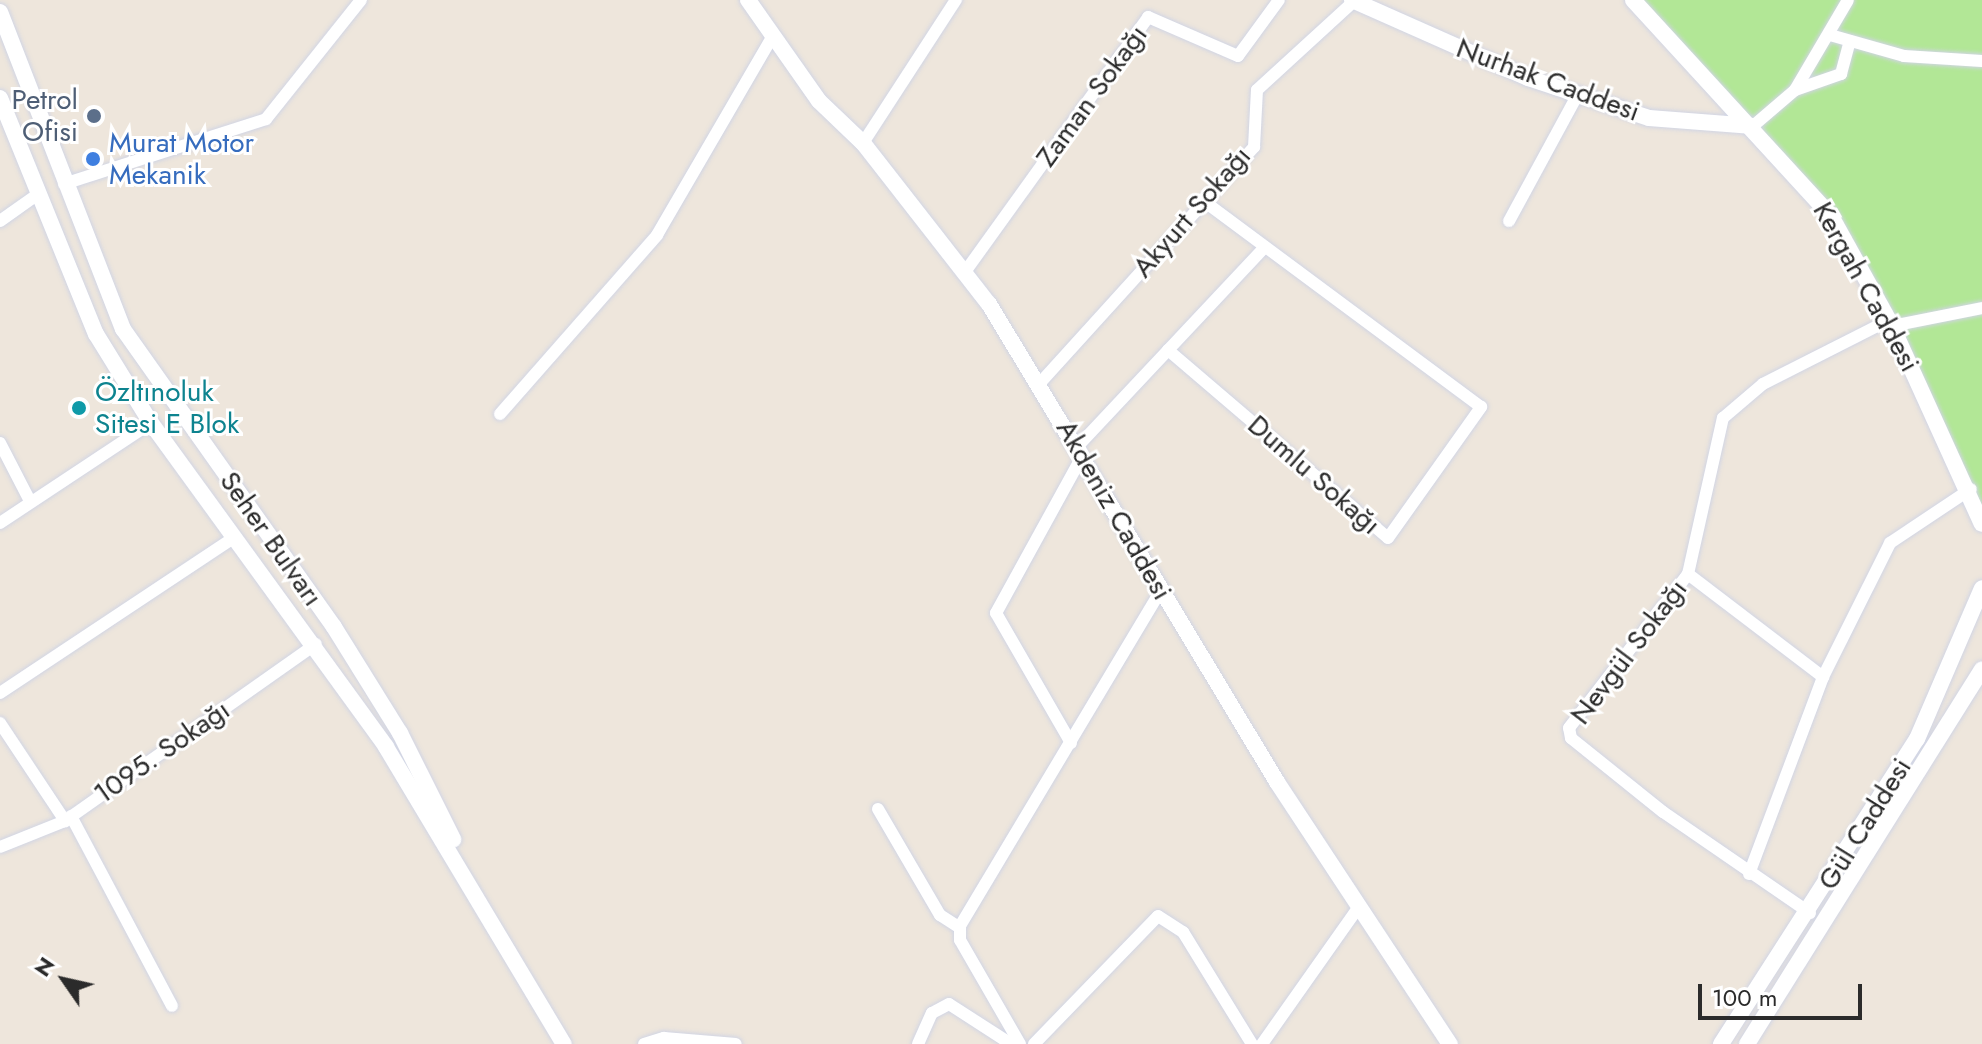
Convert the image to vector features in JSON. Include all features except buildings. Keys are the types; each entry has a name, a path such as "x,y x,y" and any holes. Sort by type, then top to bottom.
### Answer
{"street":[{"path":"64,184 266,119 361,0"},
{"name":"Akdeniz Caddesi","path":"748,0 771,39 863,143 965,272 1040,383 1160,592 1450,1044"},
{"path":"863,143 956,0"},
{"name":"Zaman Sokağı","path":"965,272 1148,17 1238,56 1279,0"},
{"name":"Kergah Caddesi","path":"1633,0 1753,126 1831,216 1891,323 1975,486 1982,524"},
{"path":"1753,126 1795,90 1848,0"},
{"name":"Nurhak Caddesi","path":"1353,1 1578,94 1649,118 1753,126"},
{"name":"Akyurt Sokağı","path":"1040,383 1254,147 1257,90 1353,1"},
{"name":"Seher Bulvarı","path":"0,12 64,184 123,329 400,733 498,930"},
{"path":"1830,35 1904,56 1982,61"},
{"path":"500,414 657,235 771,39"},
{"path":"1795,90 1841,74 1850,41"},
{"path":"1509,221 1578,94"},
{"name":"Seher Bulvarı","path":"0,98 96,334 151,423 316,644 498,930 564,1044"},
{"path":"0,221 38,194"},
{"name":"Dumlu Sokağı","path":"1168,350 1388,538 1481,407 1204,201"},
{"path":"1071,743 996,613 1081,451 1168,350 1265,247"},
{"name":"Nevgül Sokağı","path":"1810,913 1749,874 1569,735 1628,644 1688,574 1723,418 1763,384 1891,323 1982,308"},
{"path":"0,523 151,423"},
{"path":"0,443 30,501"},
{"path":"1749,874 1823,677 1890,543 1975,486"},
{"path":"0,693 235,537"},
{"path":"1688,574 1823,677"},
{"name":"Gül Caddesi","path":"1721,1044 1810,913 1917,739 1982,588"},
{"path":"1020,1044 960,940 960,928 1160,592"},
{"name":"1095. Sokağı","path":"0,847 68,819 316,644"},
{"name":"Gül Caddesi","path":"1747,1044 1982,670"},
{"path":"0,723 68,819 172,1006"},
{"path":"878,809 940,915 960,928"},
{"path":"1262,1044 1360,905"},
{"path":"1034,1044 1158,916 1183,932 1252,1044"},
{"path":"918,1044 932,1013 949,1004 1011,1044"},
{"path":"644,1044 664,1038 736,1044"}],"green space":[{"path":"1633,0 1982,0 1982,514 1846,239"}],"place":[{"name":"Petrol Ofisi","path":"94,116"},
{"name":"Murat Motor Mekanik","path":"93,159"},
{"name":"Özltınoluk Sitesi E Blok","path":"79,408"}]}
